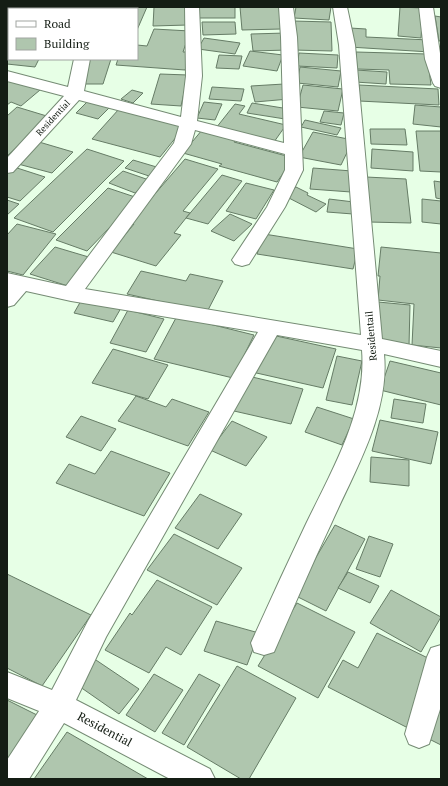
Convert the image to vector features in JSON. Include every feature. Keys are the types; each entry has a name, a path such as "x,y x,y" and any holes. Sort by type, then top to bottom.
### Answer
{"street":[{"path":"71,294 182,144 190,124 195,87 192,7"},
{"path":"242,260 276,207 294,170 289,37 286,7"},
{"name":"Residentail","path":"264,643 350,456 367,410 375,358 372,344 347,45 340,7"},
{"path":"426,7 433,59 441,83"},
{"name":"Residential","path":"7,168 75,94 82,60"},
{"path":"7,76 294,151"},
{"path":"7,300 14,281 71,294 271,326 372,344 441,359"},
{"path":"12,779 60,706 98,629 271,326"},
{"path":"418,734 441,657"},
{"name":"Residential","path":"7,685 60,706 200,779"}],"building":[{"path":"22,7 51,7 50,8"},
{"path":"147,7 138,28 138,8 112,8"},
{"path":"154,7 188,7 188,25 153,26"},
{"path":"198,7 235,7 235,18 198,18"},
{"path":"240,7 279,7 281,29 242,30"},
{"path":"296,7 331,7 329,20 294,18"},
{"path":"400,7 423,8 421,38 398,36"},
{"path":"435,16 441,17 441,41 439,41"},
{"path":"293,21 331,22 332,51 293,50"},
{"path":"202,22 235,22 236,34 203,35"},
{"path":"350,28 366,29 366,37 429,40 430,52 349,47"},
{"path":"154,29 190,31 183,52 191,52 185,70 116,65 118,60 138,60 138,45 147,46"},
{"path":"286,33 288,50 253,51 251,34"},
{"path":"204,38 240,43 235,54 198,49"},
{"path":"8,44 8,60 38,60 35,67 7,64"},
{"path":"250,51 283,55 277,71 243,66"},
{"path":"356,52 427,54 431,85 390,84 389,70 357,69"},
{"path":"299,53 338,55 337,68 297,66"},
{"path":"219,55 242,56 239,69 216,68"},
{"path":"90,60 111,60 103,84 82,84"},
{"path":"300,67 341,71 338,87 297,83"},
{"path":"356,70 387,72 386,84 355,82"},
{"path":"160,74 188,75 181,106 151,104"},
{"path":"7,79 40,90 21,106 11,102 7,105"},
{"path":"284,84 289,99 255,102 251,86"},
{"path":"303,85 343,89 338,111 297,107"},
{"path":"359,85 438,89 439,105 359,101"},
{"path":"212,87 244,89 241,101 209,99"},
{"path":"132,90 143,93 133,103 121,99"},
{"path":"89,100 111,106 98,119 76,113"},
{"path":"204,102 222,104 215,120 197,118"},
{"path":"252,103 289,109 285,119 247,113"},
{"path":"235,104 245,106 239,114 286,125 274,142 216,128"},
{"path":"415,105 441,107 441,127 413,124"},
{"path":"17,107 50,117 7,156 7,116"},
{"path":"119,109 186,125 160,157 92,139"},
{"path":"324,111 344,113 341,125 320,122"},
{"path":"305,120 341,128 337,135 301,127"},
{"path":"370,129 405,129 407,145 371,144"},
{"path":"202,130 236,139 234,142 294,158 277,182 219,166 222,164 183,153"},
{"path":"416,131 441,131 441,172 420,171"},
{"path":"313,132 353,140 341,165 299,157"},
{"path":"39,142 73,152 52,173 18,164"},
{"path":"87,149 124,161 53,232 14,218"},
{"path":"372,149 413,152 413,171 371,168"},
{"path":"185,159 218,169 183,211 190,213 174,233 181,235 156,266 111,252 134,224 130,223"},
{"path":"133,160 160,168 152,177 125,168"},
{"path":"14,167 45,177 20,201 7,197 7,174"},
{"path":"313,168 352,171 351,192 310,189"},
{"path":"123,171 149,180 135,193 109,183"},
{"path":"222,175 242,181 208,224 186,218"},
{"path":"366,177 406,179 411,223 369,222"},
{"path":"434,181 441,182 441,199 436,198"},
{"path":"246,183 274,190 256,219 226,211"},
{"path":"296,187 308,193 307,195 326,204 316,212 285,196"},
{"path":"108,188 138,198 87,251 56,240"},
{"path":"329,199 354,202 353,214 327,212"},
{"path":"422,199 441,201 441,224 422,222"},
{"path":"7,200 19,204 7,215"},
{"path":"230,214 252,224 234,241 211,231"},
{"path":"17,224 56,234 23,275 7,271 7,235"},
{"path":"264,234 358,249 353,269 257,254"},
{"path":"55,247 92,258 68,286 30,274"},
{"path":"381,247 441,253 441,348 412,345 414,304 378,300 380,276 378,276"},
{"path":"141,271 186,281 190,274 223,281 207,312 127,294"},
{"path":"82,299 121,308 113,322 74,313"},
{"path":"378,302 410,305 409,346 375,342"},
{"path":"128,310 164,319 146,352 110,343"},
{"path":"177,316 254,335 233,378 154,359"},
{"path":"267,334 336,349 323,388 252,372"},
{"path":"113,349 168,365 148,399 92,383"},
{"path":"337,356 362,361 352,405 326,400"},
{"path":"390,361 441,373 441,405 380,390"},
{"path":"248,376 303,389 291,424 234,411"},
{"path":"136,396 166,407 172,399 209,412 188,446 118,421"},
{"path":"394,399 426,404 423,423 391,418"},
{"path":"317,407 354,419 342,445 305,432"},
{"path":"81,416 116,429 101,451 66,437"},
{"path":"380,420 438,432 431,464 372,451"},
{"path":"232,421 267,437 246,466 210,450"},
{"path":"111,451 170,473 144,516 56,483 69,464 95,474"},
{"path":"371,457 409,460 409,486 370,482"},
{"path":"200,494 242,514 218,549 175,528"},
{"path":"335,525 365,539 326,611 294,595"},
{"path":"174,534 242,568 217,605 147,570"},
{"path":"369,536 393,544 380,577 356,569"},
{"path":"348,572 379,586 370,603 338,588"},
{"path":"7,574 91,615 42,686 7,668"},
{"path":"157,580 212,607 181,655 166,647 149,673 105,650 130,613 132,615"},
{"path":"391,590 441,617 421,652 370,623"},
{"path":"297,603 355,632 318,698 258,666"},
{"path":"216,621 259,633 247,665 204,651"},
{"path":"377,633 438,663 408,728 328,687 343,660 358,668"},
{"path":"93,658 139,689 119,714 73,682"},
{"path":"237,666 296,698 249,779 241,779 187,747"},
{"path":"154,674 183,690 155,732 126,715"},
{"path":"199,674 220,685 184,745 162,733"},
{"path":"441,695 441,745 423,736"},
{"path":"7,700 43,718 7,776"},
{"path":"67,732 148,779 34,779"}]}
